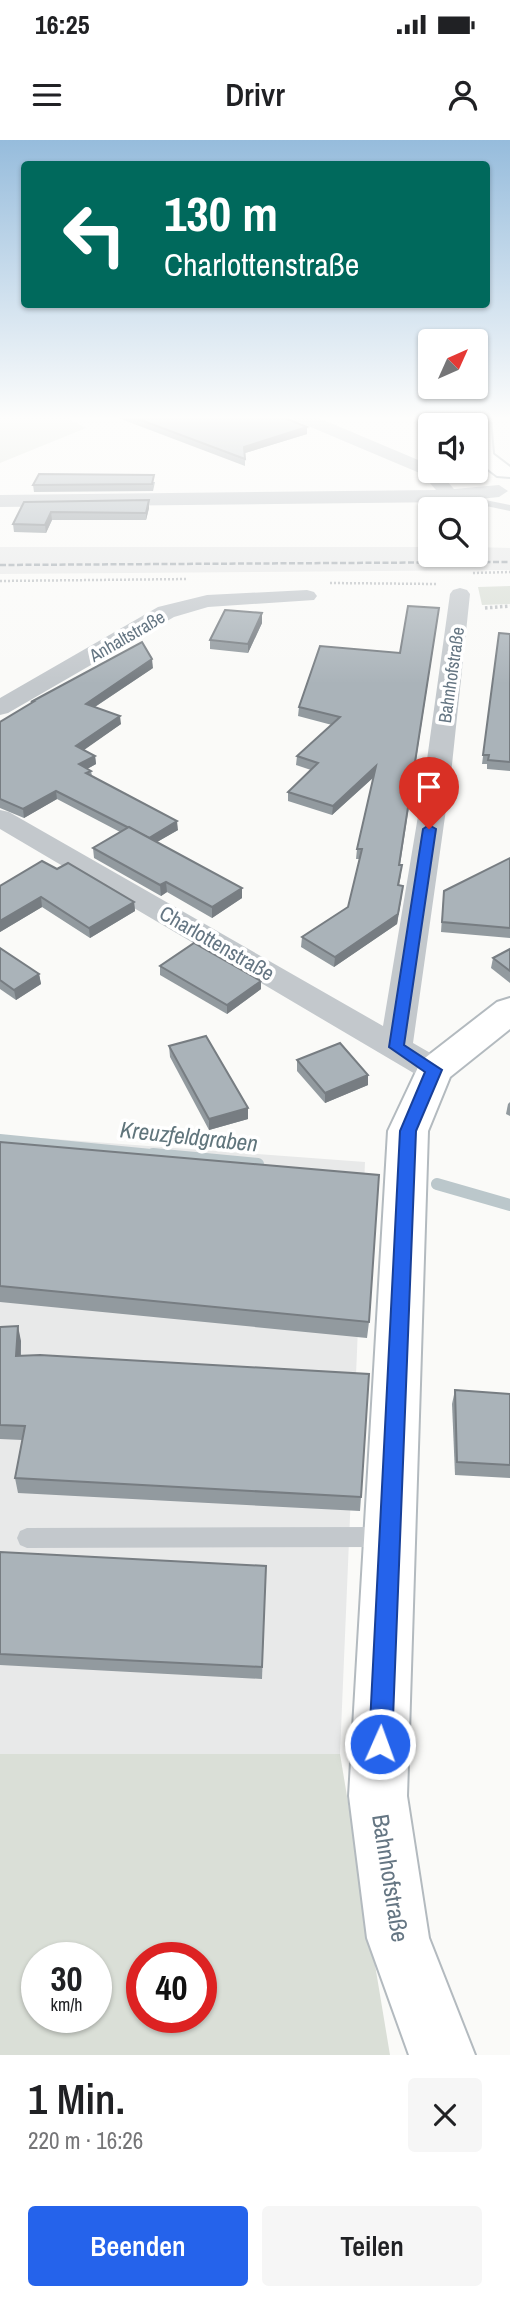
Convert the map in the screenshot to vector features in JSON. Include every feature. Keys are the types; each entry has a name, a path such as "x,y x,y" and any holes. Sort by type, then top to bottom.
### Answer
{"street":[{"name":"Bahnhofstraße","path":"442,2055 398,1938 379,1796 388,1536 408,1131 438,775 465,588"},
{"name":"Anhaltstraße","path":"0,708 166,612 206,601 307,596"},
{"name":"Charlottenstraße","path":"0,818 415,1059"},
{"path":"415,1059 510,1010"}],"lane":[{"path":"27,1538 388,1536"}],"path":[{"path":"465,588 471,573 510,572"}],"shaded area":[{"path":"0,547 418,547 418,567 488,567 488,547 510,548 510,570 0,574"},
{"path":"510,586 510,604 482,605 478,587"},
{"path":"0,1135 365,1162 340,1754 0,1754"},
{"path":"0,1754 340,1754 390,2055 0,2055"}],"building":[{"path":"22,505 148,505 146,513 51,512 45,525 13,524"},
{"path":"408,606 439,608 399,865 402,865 398,885 403,886 398,914 335,957 302,937 348,907 362,849 357,849 376,766 333,806 288,792 318,763 297,756 340,717 299,707 320,646 400,653"},
{"path":"225,610 262,613 248,644 210,640"},
{"path":"499,633 510,634 510,762 488,760 489,755 483,755"},
{"path":"142,642 152,659 86,704 120,716 76,746 95,756 79,764 91,771 86,773 177,821 149,838 56,791 23,809 0,799 0,722 31,702"},
{"path":"129,827 242,888 212,907 166,882 160,885 93,848"},
{"path":"510,858 510,928 442,922 444,891"},
{"path":"42,861 57,869 68,863 134,902 89,928 41,897 0,921 0,886"},
{"path":"194,943 261,981 227,1005 160,966"},
{"path":"0,948 39,974 14,990 0,980"},
{"path":"510,949 510,971 493,958"},
{"path":"206,1036 248,1108 209,1119 169,1046"},
{"path":"340,1043 368,1075 325,1093 297,1060"},
{"path":"0,1142 379,1175 369,1322 0,1286"},
{"path":"18,1326 16,1356 40,1355 369,1374 361,1497 15,1478 25,1426 0,1425 0,1327"},
{"path":"455,1390 510,1394 510,1465 457,1462"},
{"path":"0,1552 266,1566 262,1667 0,1654"}],"waterway":[{"name":"Kreuzfeldgraben","path":"0,1139 171,1156"},
{"name":"Kreuzfeldgraben","path":"153,1154 258,1164"},
{"name":"Kreuzfeldgraben","path":"437,1184 510,1205"}],"railway":[{"path":"0,565 510,562"}],"route":[{"path":"380,1744 408,1131 434,1070 396,1047 429,829"}]}
